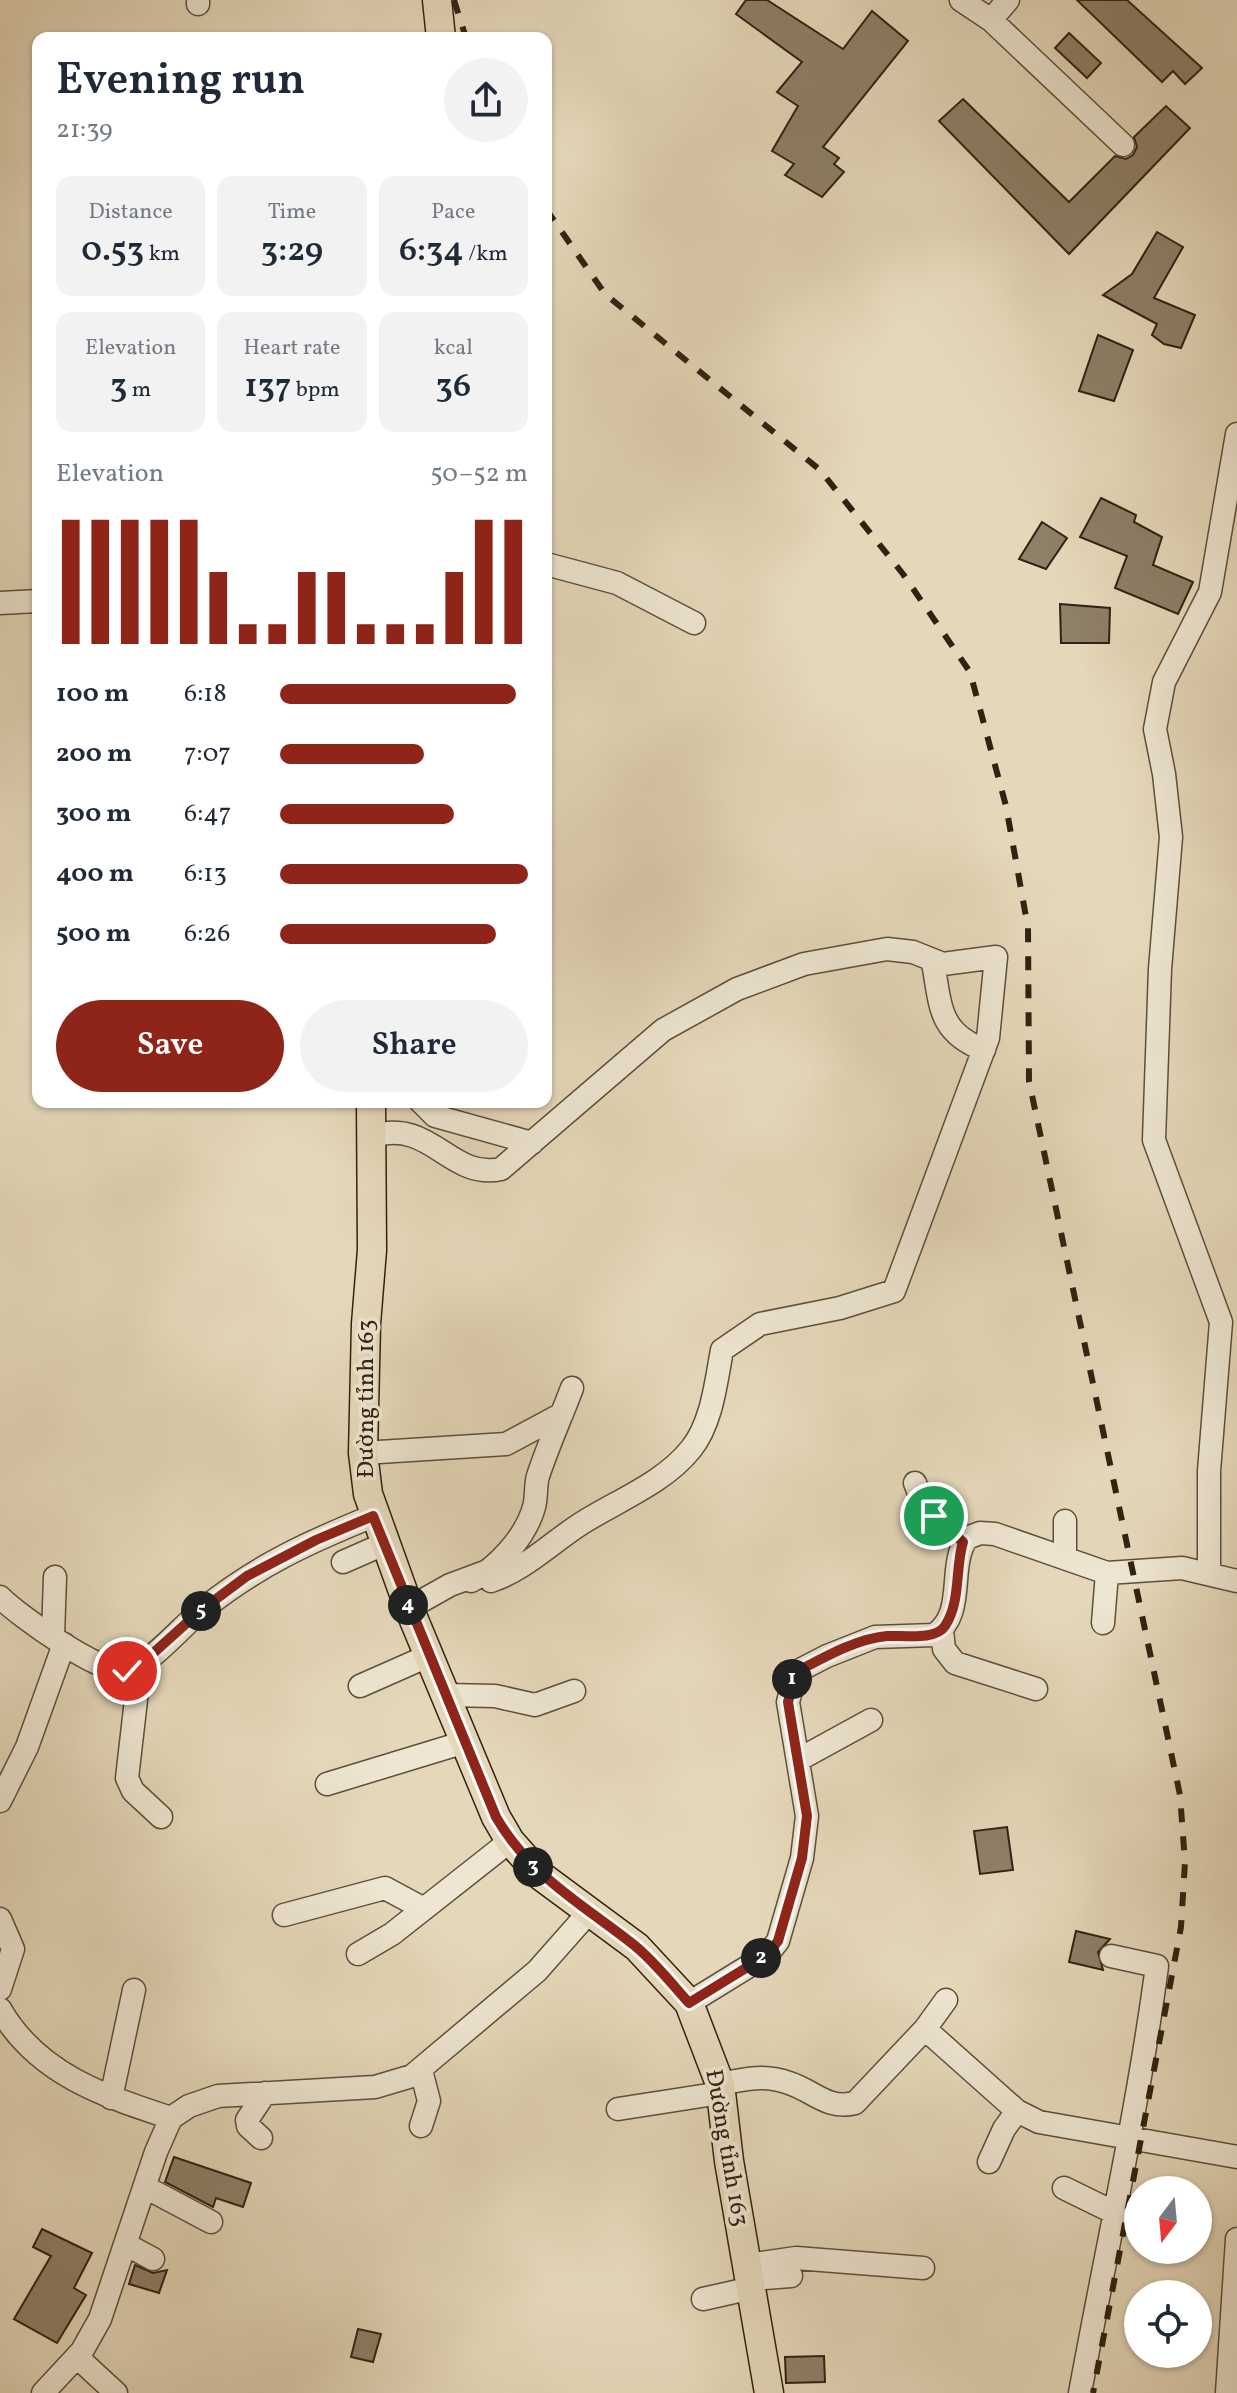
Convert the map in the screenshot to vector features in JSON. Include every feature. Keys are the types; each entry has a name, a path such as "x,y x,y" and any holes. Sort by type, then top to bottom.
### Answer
{"main road":[{"path":"437,0 440,32"},
{"name":"Đường tỉnh 163","path":"371,1108 372,1250 363,1453 373,1516 428,1656 496,1817 510,1841 541,1876 637,1947 689,2003 720,2089 729,2161 769,2393"}],"street":[{"path":"961,0 991,20 1123,145"},
{"path":"991,20 1008,0"},
{"path":"1209,1573 1209,1471 1221,1322 1177,1195 1154,1140 1160,969 1171,837 1155,729 1164,682 1210,592 1237,434"},
{"path":"552,566 617,583 694,623"},
{"path":"0,603 32,601"},
{"path":"372,1136 396,1130 420,1137 462,1165 487,1172 501,1169 564,1111 663,1030 737,989 804,964 848,954 899,949 933,963 952,964 996,957 994,996 984,1050 894,1291 840,1308 760,1324 722,1350 712,1402 693,1447 670,1470 580,1525 511,1574 491,1581 485,1572"},
{"path":"933,963 941,1009 950,1028 961,1041 984,1050"},
{"path":"427,1108 435,1116 532,1143"},
{"path":"409,1608 450,1585 485,1572 520,1535 534,1507 537,1479 572,1388"},
{"path":"363,1453 506,1444 562,1414"},
{"path":"915,1483 924,1506 963,1542"},
{"path":"0,1597 58,1640 111,1670 127,1671 140,1665 200,1611 247,1576 304,1545 373,1516"},
{"path":"1065,1521 1065,1558"},
{"path":"1036,1689 955,1663 948,1658 944,1649 942,1630 954,1602 963,1542 971,1534 995,1534 1107,1573 1182,1568 1237,1581"},
{"path":"343,1562 384,1544"},
{"path":"1103,1623 1107,1573"},
{"path":"0,1801 7,1770 58,1640 55,1577"},
{"path":"689,2003 767,1955 778,1941 802,1858 807,1816 788,1702 796,1672 875,1637 934,1635 942,1630"},
{"path":"360,1686 428,1656"},
{"path":"140,1665 127,1778 133,1791 161,1817"},
{"path":"445,1695 495,1696 535,1705 574,1691"},
{"path":"798,1760 871,1720"},
{"path":"327,1784 465,1742"},
{"path":"358,1954 392,1934 510,1841"},
{"path":"284,1915 385,1888 402,1894 424,1909"},
{"path":"43,2393 77,2357 100,2319 171,2118 189,2106 218,2096 375,2087 394,2083 421,2070 537,1971 590,1911"},
{"path":"0,1919 13,1949 0,1989"},
{"path":"1080,2393 1129,2139 1157,1966 1111,1956"},
{"path":"111,2098 134,1990"},
{"path":"618,2109 720,2089 752,2077 773,2078 792,2084 828,2104 842,2106 855,2103 925,2029 946,2000"},
{"path":"0,2009 40,2059 111,2098 171,2118"},
{"path":"925,2029 1017,2111 1039,2122 1237,2157"},
{"path":"421,2070 429,2101 421,2126"},
{"path":"261,2138 248,2126 247,2120 265,2093"},
{"path":"989,2162 1004,2129 1017,2111"},
{"path":"145,2187 211,2222"},
{"path":"1064,2188 1113,2212"},
{"path":"1227,2393 1237,2239"},
{"path":"127,2245 153,2259"},
{"path":"703,2299 796,2258 923,2268"},
{"path":"750,2277 791,2276"},
{"path":"77,2357 116,2393"}],"building":[{"path":"746,0 767,0 843,49 872,11 908,41 823,147 839,158 834,164 844,172 822,197 785,175 794,164 772,151 798,106 777,92 802,62 736,14"},
{"path":"1077,0 1127,0 1202,68 1185,84 1173,71 1162,82"},
{"path":"1069,33 1101,63 1087,78 1055,48"},
{"path":"963,99 1069,202 1115,156 1126,159 1133,155 1137,147 1134,137 1166,106 1190,128 1069,254 939,121"},
{"path":"1157,232 1183,247 1154,298 1195,315 1181,348 1164,344 1152,335 1157,324 1103,295 1132,274"},
{"path":"1098,335 1133,350 1114,401 1079,391"},
{"path":"1101,498 1136,515 1134,522 1162,537 1153,565 1193,582 1178,614 1115,588 1127,556 1080,537"},
{"path":"1042,522 1067,538 1046,569 1019,559"},
{"path":"1060,604 1110,608 1109,643 1061,643"},
{"path":"1007,1827 1013,1870 980,1874 974,1831"},
{"path":"1076,1931 1110,1939 1098,1952 1103,1970 1069,1962"},
{"path":"174,2157 251,2183 243,2207 216,2198 213,2207 165,2182"},
{"path":"42,2229 92,2253 74,2288 86,2295 57,2343 14,2319 51,2256 33,2247"},
{"path":"135,2265 153,2273 167,2270 159,2293 129,2284"},
{"path":"358,2329 381,2334 373,2362 351,2357"},
{"path":"824,2356 825,2382 786,2383 785,2357"}],"railway":[{"path":"454,0 464,32"},
{"path":"552,218 605,294 820,470 903,574 970,672 1006,806 1028,928 1029,1081 1180,1795 1185,1862 1181,1927 1093,2393"}],"route":[{"path":"127,1671 140,1665 200,1611 247,1576 271,1561 373,1516 496,1817 510,1841 541,1876 637,1947 689,2003 767,1955 778,1941 802,1858 807,1816 788,1702 796,1672 875,1637 934,1635 946,1624 954,1602 963,1542 934,1516"}]}
